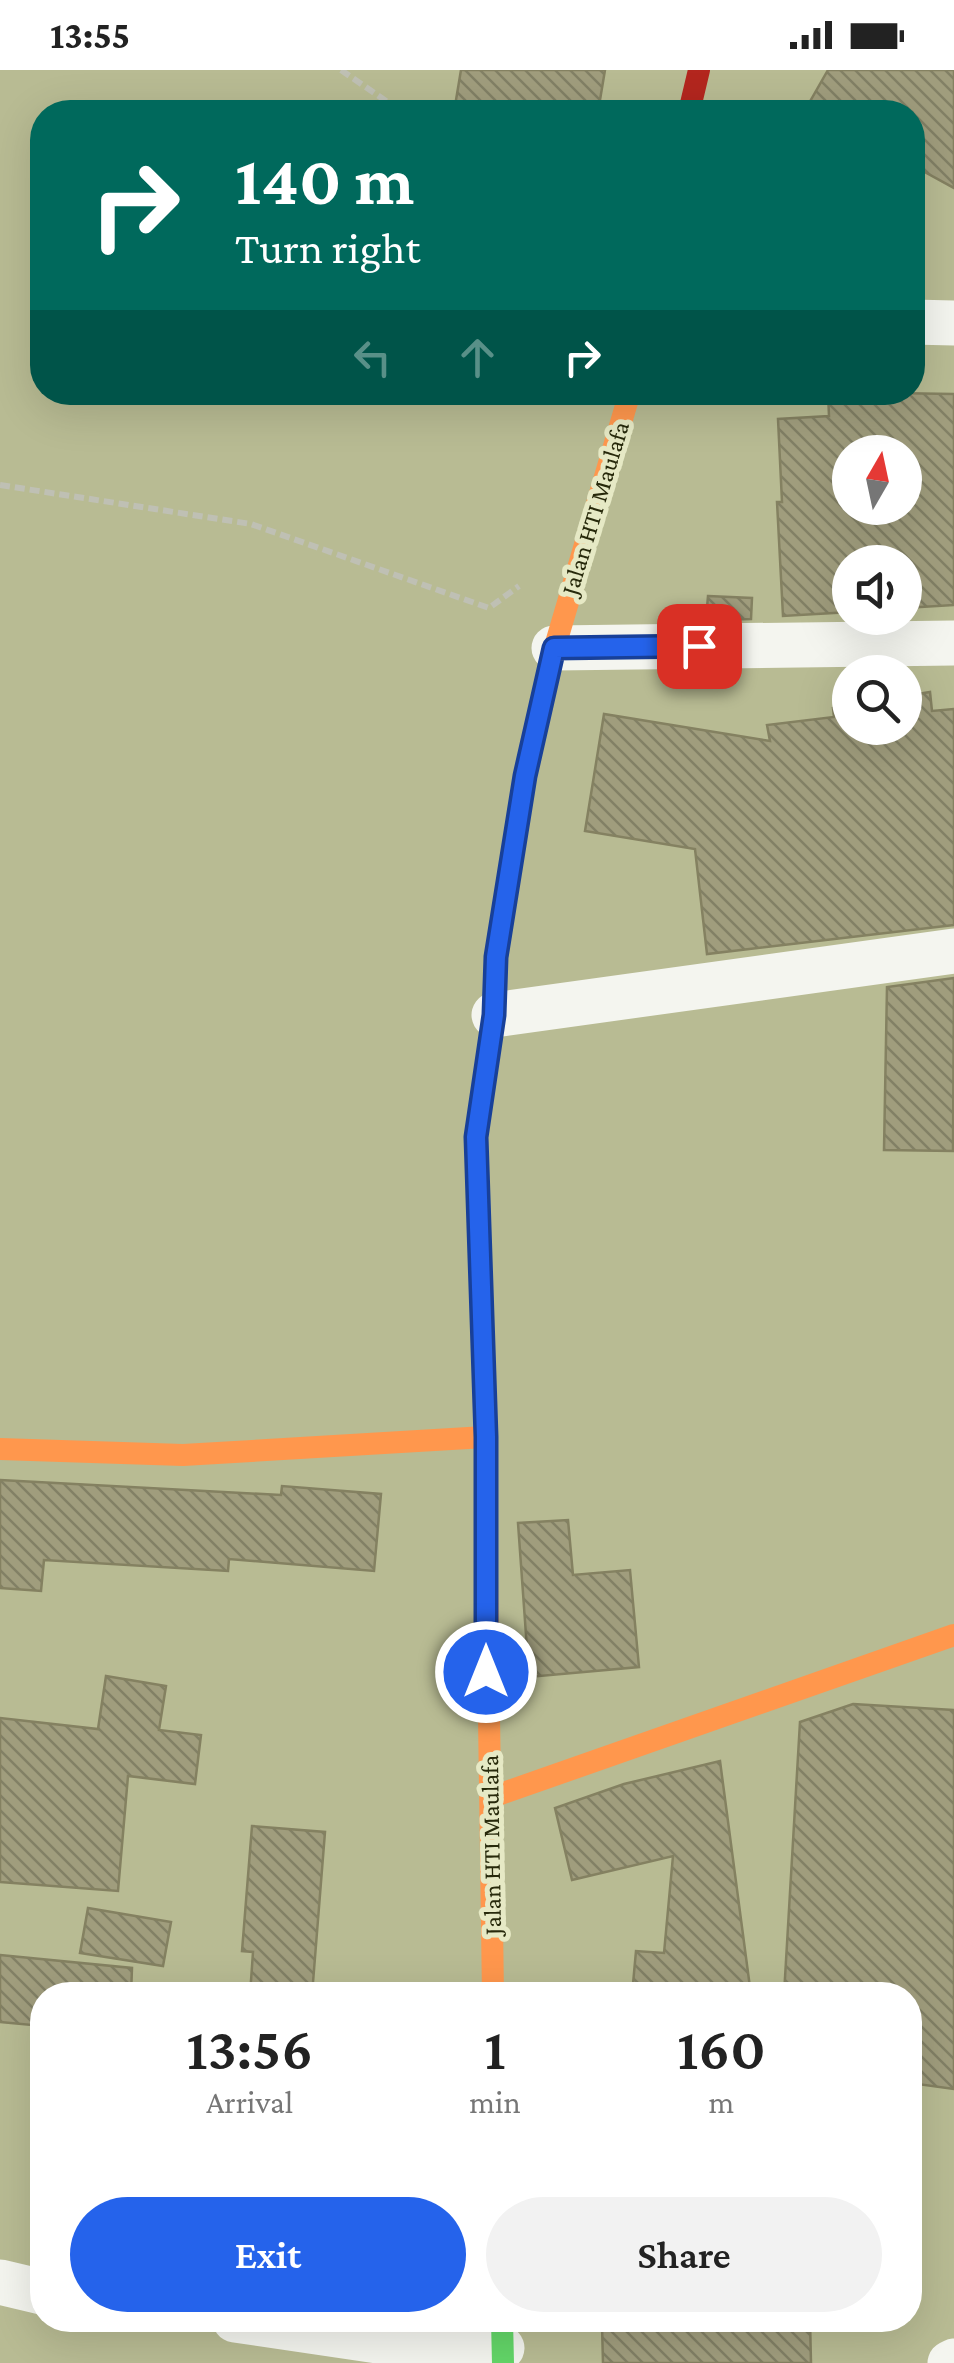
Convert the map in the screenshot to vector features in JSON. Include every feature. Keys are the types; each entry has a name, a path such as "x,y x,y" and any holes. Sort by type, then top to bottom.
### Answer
{"street":[{"path":"692,100 700,70"},
{"path":"925,322 954,323"},
{"name":"Jalan HTI Maulafa","path":"493,1982 486,1437 476,1137 494,1015 496,957 525,776 554,648 626,405"},
{"path":"554,648 954,642"},
{"path":"494,1015 954,952"},
{"path":"0,1449 183,1456 486,1437"},
{"path":"492,1797 954,1636"},
{"path":"0,2282 30,2289"},
{"path":"316,2332 398,2344 502,2344"}],"path":[{"path":"340,70 384,100"},
{"path":"0,485 251,524 490,608"}],"building":[{"path":"461,70 605,70 600,100 456,100"},
{"path":"828,70 954,70 954,188 925,172 925,100 811,100"},
{"path":"925,394 954,394 954,605 922,607 922,545 832,545 832,613 783,616 777,502 782,502 778,419 829,416 829,405 925,405"},
{"path":"708,596 752,598 751,619 706,620"},
{"path":"930,692 932,711 954,709 954,925 707,954 695,849 585,831 604,714 770,741 767,725 832,717 832,745 922,745 922,693"},
{"path":"954,978 953,1151 884,1150 887,987"},
{"path":"0,1480 281,1495 282,1486 381,1494 374,1571 229,1559 228,1571 44,1560 41,1591 0,1588"},
{"path":"568,1520 573,1575 630,1570 639,1667 529,1677 518,1523"},
{"path":"106,1676 166,1686 159,1730 201,1735 195,1784 128,1776 118,1891 0,1882 0,1718 98,1729"},
{"path":"853,1704 954,1710 954,2089 922,2085 922,1982 785,1982 800,1722"},
{"path":"720,1761 749,1982 633,1982 636,1951 664,1953 673,1856 572,1880 555,1808 624,1784"},
{"path":"252,1826 325,1832 313,1982 251,1982 253,1952 242,1951"},
{"path":"88,1908 171,1922 163,1966 80,1953"},
{"path":"0,1955 132,1968 131,1982 30,1982 30,2025 0,2022"},
{"path":"602,2332 810,2332 811,2363 603,2363"}],"traffic: fast":[{"path":"476,1140 494,1015 497,957 525,776 551,660"},
{"path":"502,2332 503,2363"}],"traffic: slow":[{"path":"551,660 626,405"},
{"path":"476,1140 485,1437 493,1982"},
{"path":"0,1449 183,1455 485,1437"},
{"path":"492,1797 954,1635"}],"traffic: jam":[{"path":"692,100 699,70"}],"route":[{"path":"486,1672 486,1437 476,1137 494,1015 496,957 525,776 554,648 699,646"}]}
